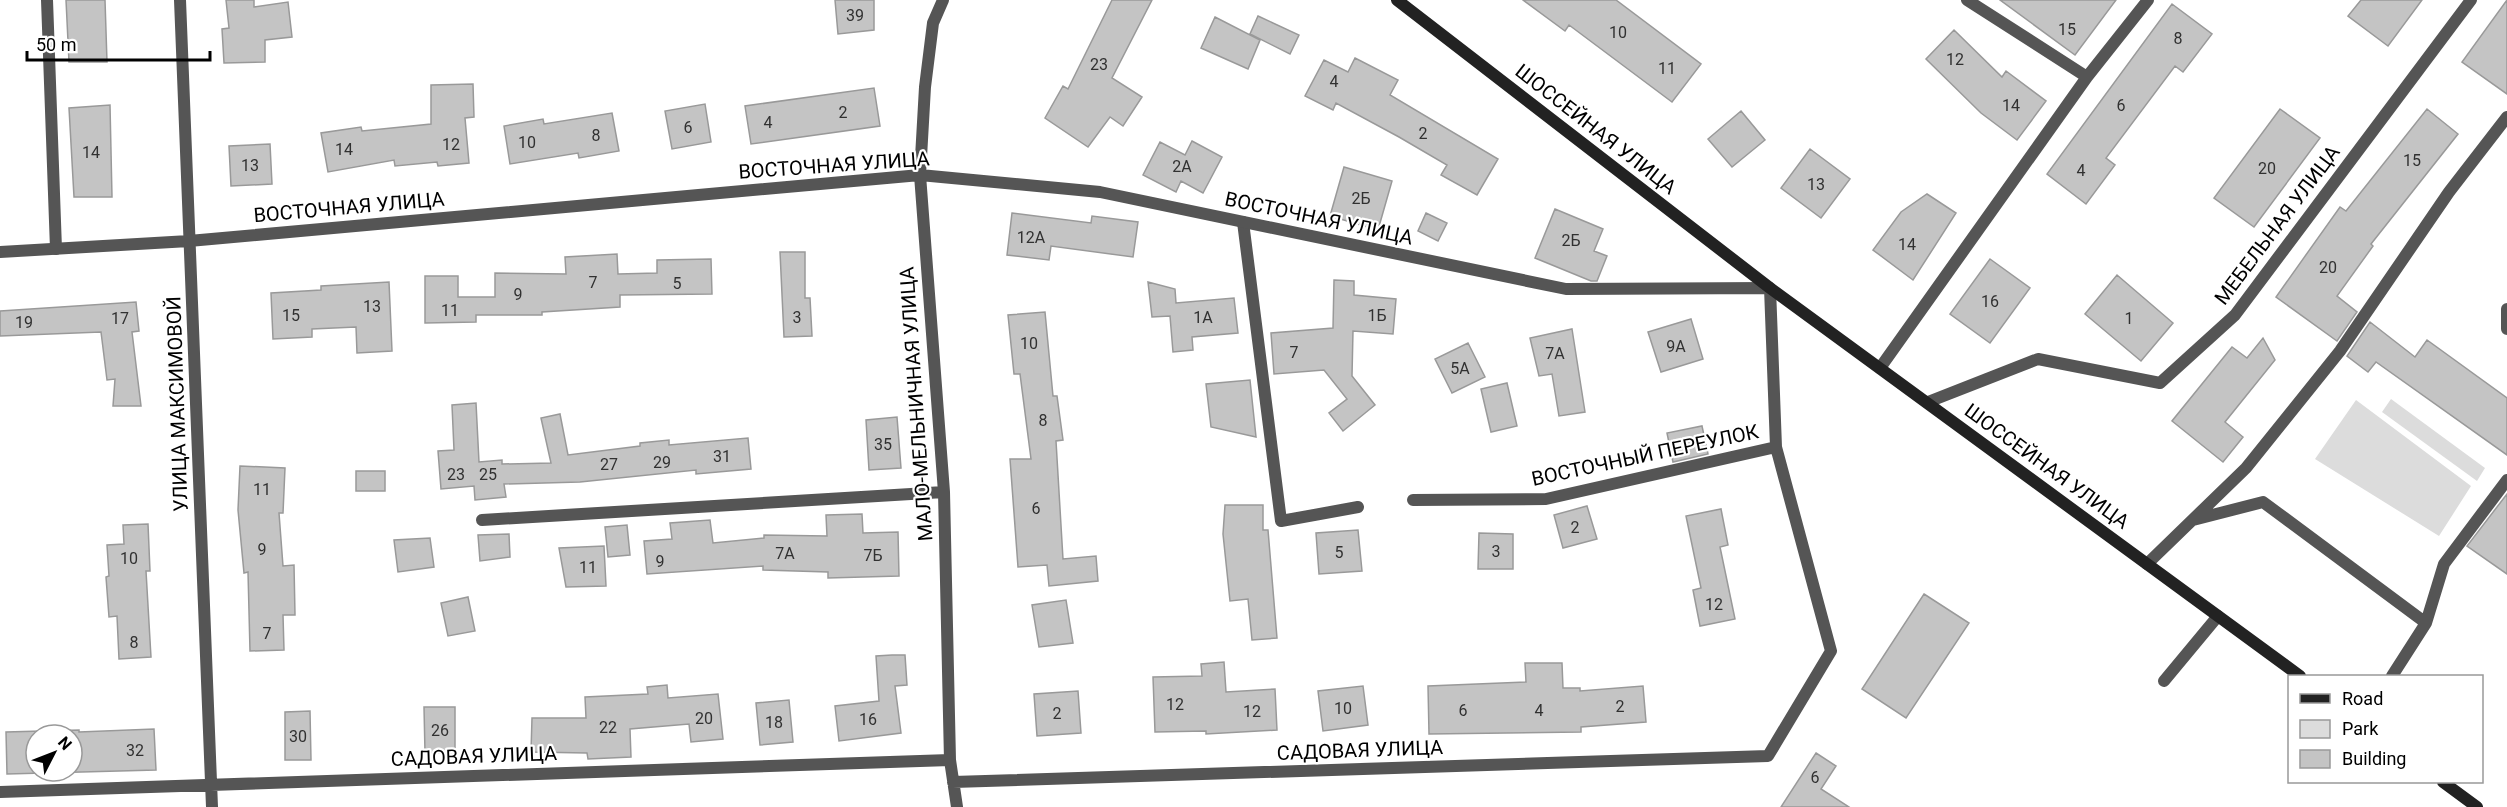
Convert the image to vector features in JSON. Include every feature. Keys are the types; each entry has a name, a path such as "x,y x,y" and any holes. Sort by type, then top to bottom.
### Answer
{"main road":[{"name":"ШОССЕЙНАЯ УЛИЦА","path":"1397,0 1770,288 2300,675"},
{"path":"2444,783 2477,807"}],"street":[{"path":"47,0 56,249"},
{"name":"УЛИЦА МАКСИМОВОЙ","path":"180,0 212,807"},
{"name":"МАЛО-МЕЛЬНИЧНАЯ УЛИЦА","path":"943,0 933,23 925,87 920,175 944,492 950,760 957,807"},
{"path":"1967,0 2087,77"},
{"path":"1880,368 2087,77 2148,0"},
{"name":"МЕБЕЛЬНАЯ УЛИЦА","path":"1928,402 2038,359 2160,383 2235,315 2471,0"},
{"path":"2147,564 2246,468 2340,351 2449,192 2507,117"},
{"name":"ВОСТОЧНАЯ УЛИЦА","path":"0,252 189,241 920,175 1100,192 1566,289 1770,288"},
{"path":"1243,222 1281,521 1358,507"},
{"path":"1770,288 1776,447"},
{"path":"2507,309 2507,329"},
{"name":"САДОВАЯ УЛИЦА","path":"953,782 1768,756 1831,651 1776,447"},
{"name":"ВОСТОЧНЫЙ ПЕРЕУЛОК","path":"1413,500 1546,500 1776,447"},
{"path":"2393,675 2426,622 2444,564 2507,480"},
{"path":"482,520 944,492"},
{"path":"2192,520 2263,502 2426,622"},
{"path":"2164,681 2218,616"},
{"name":"САДОВАЯ УЛИЦА","path":"0,792 950,760"}],"green space":[{"path":"2391,399 2485,468 2477,481 2382,412"},
{"path":"2356,400 2471,486 2439,536 2315,459"}],"building":[{"path":"66,0 105,0 107,62 69,62"},
{"path":"226,0 254,0 254,7 288,2 292,37 265,40 265,62 224,63 222,29 229,28"},
{"path":"835,0 874,0 874,30 838,34"},
{"path":"1112,0 1152,0 1112,78 1142,97 1123,126 1110,117 1088,147 1045,118 1063,86 1068,89"},
{"path":"1523,0 1616,0 1701,64 1672,102 1569,25 1565,31"},
{"path":"2000,0 2116,0 2075,55"},
{"path":"2361,0 2422,0 2388,46 2348,16"},
{"path":"2507,0 2507,94 2462,62"},
{"path":"2172,4 2212,34 2183,72 2175,66 2106,158 2115,165 2086,204 2047,174"},
{"path":"1258,16 1299,35 1290,54 1250,34"},
{"path":"1215,17 1260,40 1248,69 1201,48"},
{"path":"1954,30 2002,77 2006,71 2046,101 2017,140 1981,113 1926,59"},
{"path":"1355,58 1398,80 1390,95 1498,159 1477,195 1441,175 1447,165 1399,137 1336,103 1333,110 1305,96 1324,60 1348,72"},
{"path":"473,84 474,117 465,118 469,163 438,166 437,162 395,166 394,160 328,172 321,133 361,127 362,131 431,124 431,85"},
{"path":"874,88 880,126 751,144 745,106"},
{"path":"705,104 711,142 672,149 665,111"},
{"path":"110,105 112,197 74,197 69,108"},
{"path":"2280,109 2320,138 2254,227 2214,198"},
{"path":"2427,109 2458,134 2371,244 2373,246 2337,296 2357,312 2337,341 2276,297 2340,207 2346,211"},
{"path":"1741,111 1765,140 1732,167 1708,139"},
{"path":"612,113 619,151 579,158 578,153 510,164 504,126 543,119 544,124"},
{"path":"1192,141 1222,157 1203,193 1181,181 1176,192 1143,175 1160,142 1185,155"},
{"path":"270,144 272,184 231,186 229,146"},
{"path":"1810,149 1850,179 1821,218 1781,188"},
{"path":"1344,167 1392,181 1378,230 1330,216"},
{"path":"1927,194 1956,213 1913,280 1873,250 1901,212"},
{"path":"1555,209 1603,229 1594,251 1607,256 1597,281 1591,281 1535,258"},
{"path":"1012,213 1091,223 1092,216 1138,222 1133,257 1051,246 1049,260 1007,255"},
{"path":"1426,213 1447,223 1438,241 1418,231"},
{"path":"780,252 805,252 805,298 810,298 812,336 784,337"},
{"path":"617,254 618,274 657,273 657,260 711,259 712,294 620,295 620,307 542,312 542,315 476,315 476,322 425,323 425,276 458,276 458,297 495,297 495,273 566,274 565,257"},
{"path":"1990,259 2030,288 1990,343 1950,314"},
{"path":"2117,275 2173,323 2141,361 2085,314"},
{"path":"1334,280 1354,281 1354,295 1396,299 1393,334 1353,331 1352,376 1375,405 1343,431 1329,413 1347,399 1324,370 1274,374 1271,333 1333,328"},
{"path":"389,282 392,351 357,353 356,327 312,329 312,337 273,339 271,293 321,290 321,286"},
{"path":"1148,282 1175,289 1176,303 1234,298 1238,333 1192,337 1193,350 1173,352 1170,316 1152,317"},
{"path":"136,302 139,331 132,332 141,406 113,406 115,379 107,380 101,332 0,336 0,311"},
{"path":"1045,312 1053,396 1057,396 1063,440 1056,441 1063,559 1096,556 1098,581 1049,586 1047,565 1018,567 1010,459 1031,459 1020,374 1014,374 1008,315"},
{"path":"1691,319 1703,359 1661,372 1648,332"},
{"path":"2370,322 2415,357 2427,340 2507,398 2507,455 2376,362 2368,372 2347,356"},
{"path":"1572,329 1585,412 1559,416 1552,374 1539,376 1530,338"},
{"path":"2263,338 2275,360 2225,422 2243,437 2223,462 2172,421 2232,347 2247,358"},
{"path":"1468,343 1485,377 1452,393 1435,359"},
{"path":"1250,380 1256,437 1211,427 1206,384"},
{"path":"1507,383 1517,426 1491,432 1481,389"},
{"path":"476,403 479,462 502,460 502,464 551,463 541,418 560,414 568,455 669,440 669,445 748,438 751,469 696,474 696,470 580,482 504,484 506,497 475,500 474,486 441,489 438,451 454,450 452,405"},
{"path":"897,417 901,468 869,470 866,420"},
{"path":"1702,426 1708,454 1673,462 1667,433"},
{"path":"240,466 285,468 283,513 279,513 283,566 294,565 295,615 283,615 284,650 250,651 248,572 244,573 238,510"},
{"path":"356,471 385,471 385,491 356,491"},
{"path":"2507,494 2507,574 2467,546"},
{"path":"1225,505 1263,505 1263,530 1268,530 1277,638 1252,640 1248,599 1230,601 1223,534"},
{"path":"1587,506 1597,539 1563,548 1554,515"},
{"path":"1721,509 1728,545 1720,547 1735,619 1700,626 1693,590 1701,588 1686,516"},
{"path":"862,514 863,533 898,532 899,576 828,578 828,572 763,570 763,566 647,574 644,541 672,539 670,523 710,520 713,543 764,538 764,535 827,536 826,515"},
{"path":"148,524 150,571 146,571 151,657 119,659 117,616 109,617 106,577 109,576 107,545 124,544 123,525"},
{"path":"627,525 630,555 608,557 605,527"},
{"path":"1358,530 1362,571 1319,574 1316,533"},
{"path":"1479,533 1513,534 1513,569 1478,569"},
{"path":"509,534 510,557 480,561 478,535"},
{"path":"430,538 434,567 398,572 394,540"},
{"path":"604,546 606,586 566,587 559,548"},
{"path":"1924,594 1969,623 1906,718 1862,689"},
{"path":"468,597 475,631 448,636 441,603"},
{"path":"1066,600 1073,643 1039,647 1032,605"},
{"path":"905,655 907,685 895,686 901,733 839,741 835,706 879,701 876,656"},
{"path":"1224,662 1226,692 1275,689 1277,730 1206,734 1206,731 1155,732 1153,677 1202,676 1201,664"},
{"path":"1525,663 1562,663 1563,688 1580,688 1580,691 1643,686 1646,722 1581,727 1581,732 1429,734 1428,686 1526,682"},
{"path":"667,685 668,698 718,694 723,739 691,742 689,724 630,729 631,757 588,759 587,753 531,752 532,718 586,718 585,697 648,694 647,687"},
{"path":"1363,686 1368,725 1323,731 1318,691"},
{"path":"1078,691 1081,733 1037,736 1034,694"},
{"path":"789,700 793,742 760,745 756,703"},
{"path":"424,707 455,707 455,753 425,753"},
{"path":"310,711 311,760 285,760 285,712"},
{"path":"154,729 156,770 84,772 84,732"},
{"path":"6,732 24,732 24,774 7,774"},
{"path":"1816,753 1836,766 1821,789 1849,807 1781,807"}]}
